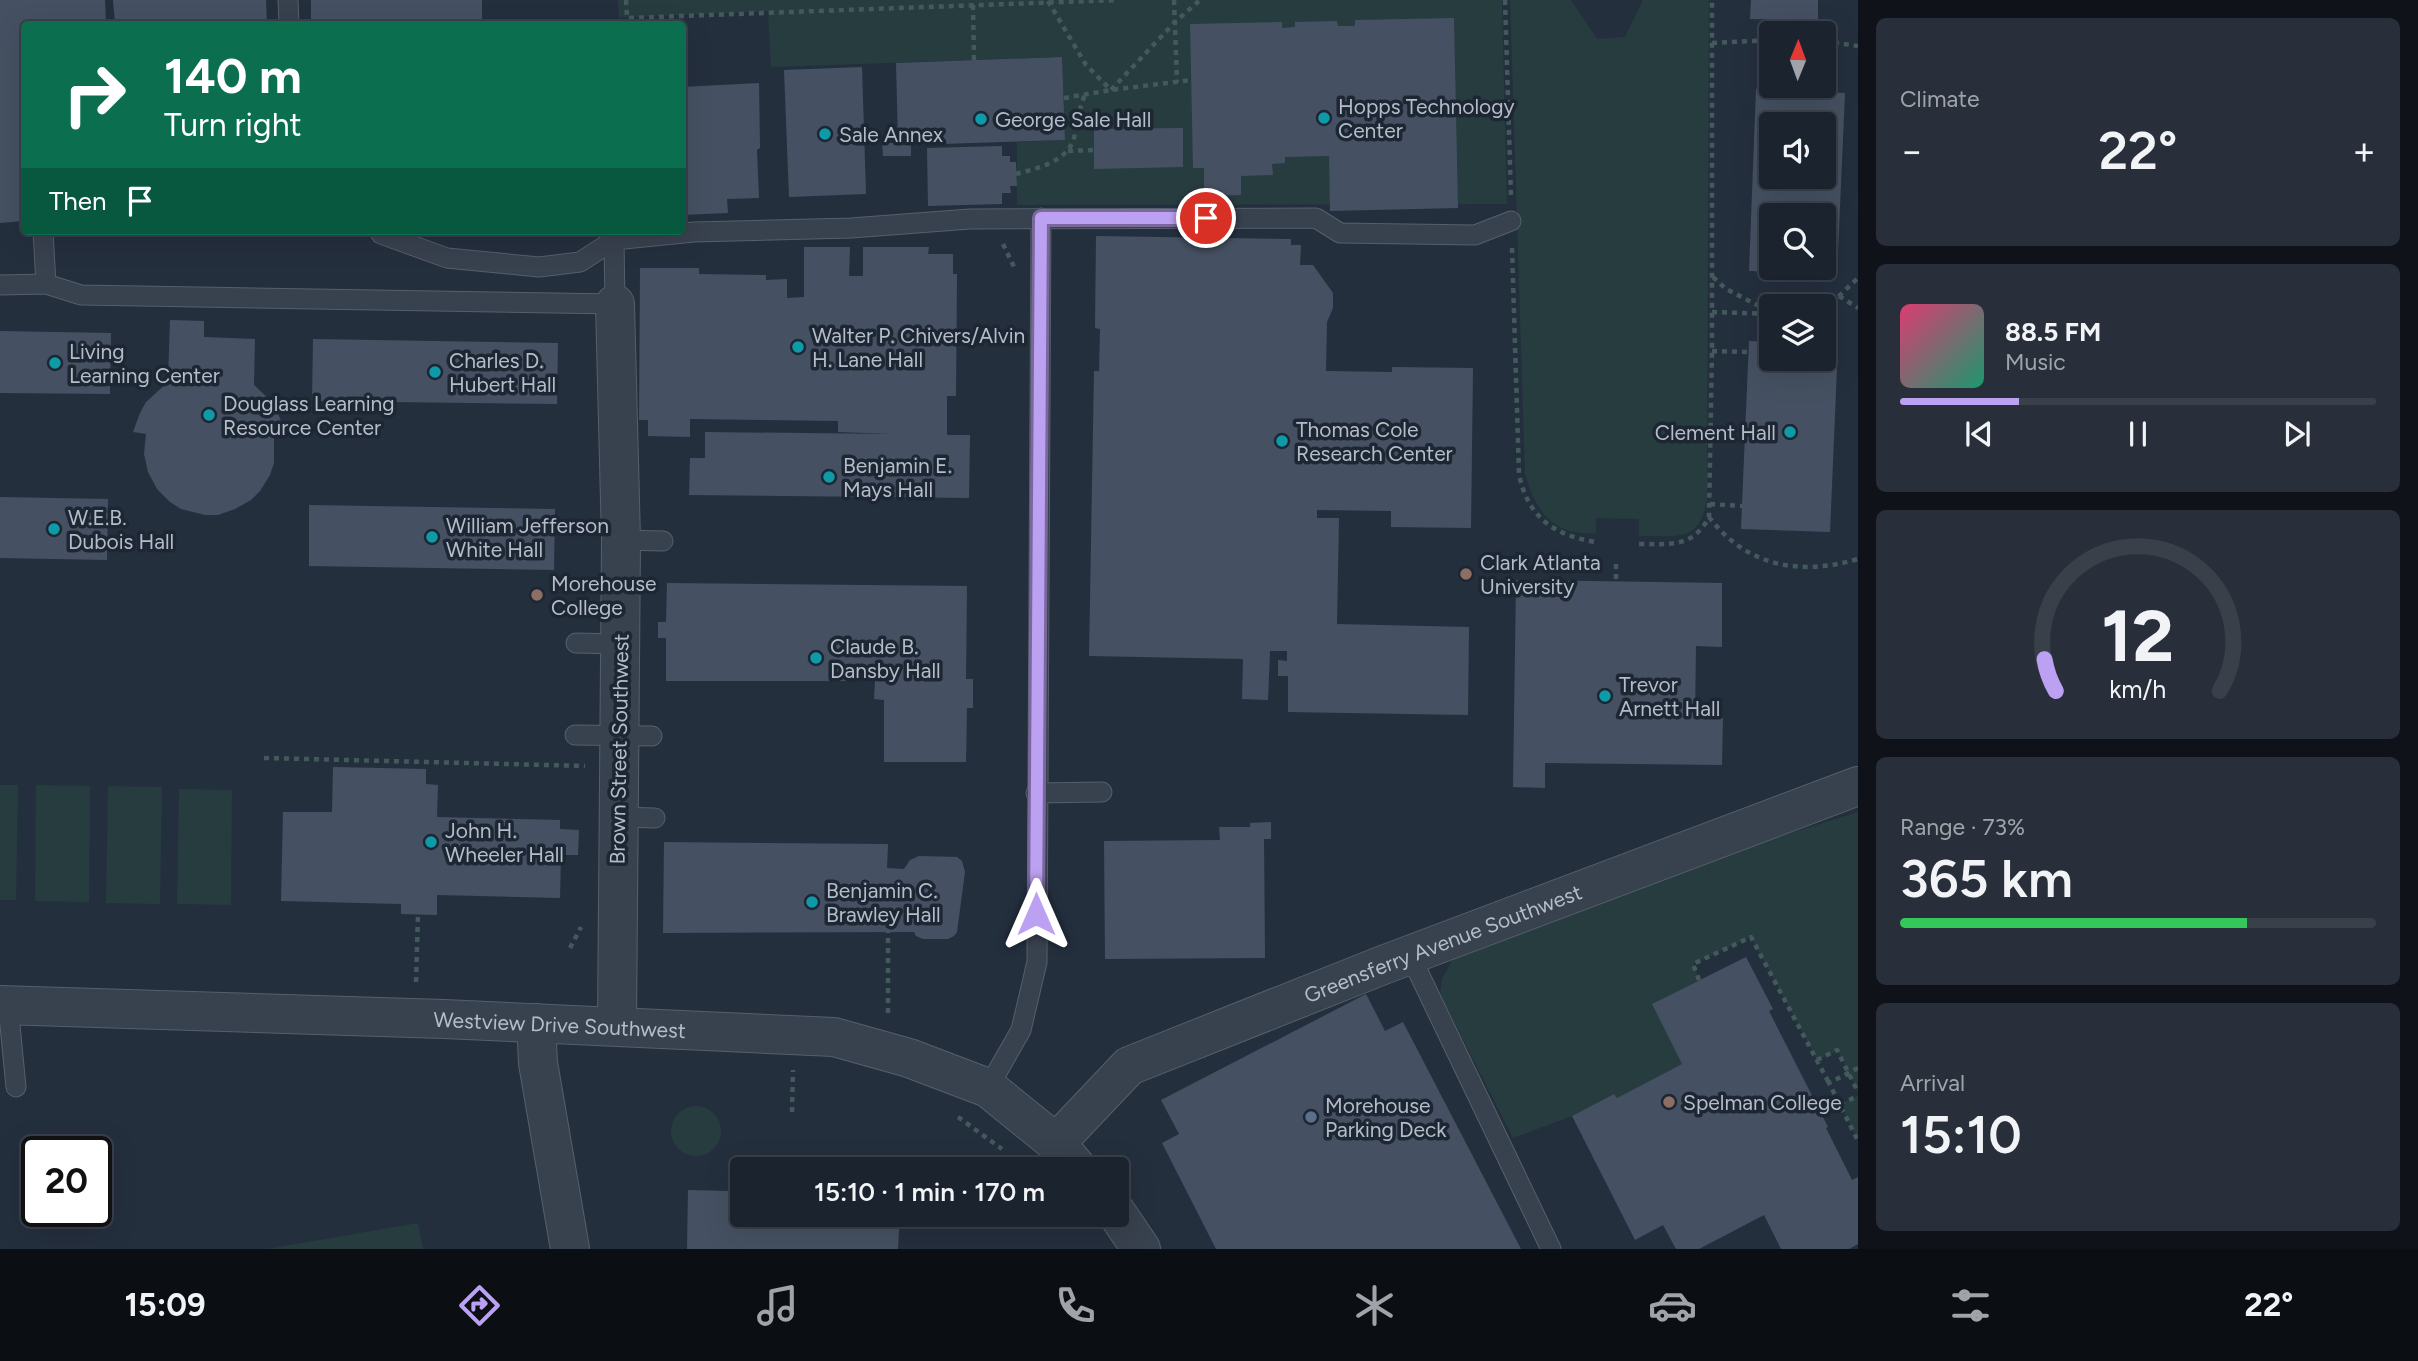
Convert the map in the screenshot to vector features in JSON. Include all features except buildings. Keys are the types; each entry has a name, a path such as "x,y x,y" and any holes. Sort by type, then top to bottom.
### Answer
{"street":[{"name":"Brown Street Southwest","path":"615,304 621,540 620,644 635,736 637,817 617,1025"},
{"name":"Greensferry Avenue Southwest","path":"1067,1156 1129,1066 1858,786"},
{"name":"Westview Drive Southwest","path":"4,1005 617,1025 834,1037 909,1058 988,1088 1067,1156"},
{"path":"536,1023 538,1063 570,1249"},
{"path":"1126,1227 1141,1249"}],"lane":[{"path":"288,0 289,21"},
{"path":"988,1088 1021,1030 1037,962 1041,218"},
{"path":"686,233 1041,218 1316,218 1340,233 1475,235 1511,221"},
{"path":"43,235 46,284"},
{"path":"384,235 447,258 539,267 580,262 614,240 664,235"},
{"path":"0,285 46,284 81,295 615,304 614,240"},
{"path":"621,540 663,541"},
{"path":"576,643 620,644"},
{"path":"575,735 635,736"},
{"path":"1036,793 1102,792"},
{"path":"1410,956 1551,1249"},
{"path":"4,1005 16,1087"}],"path":[{"path":"625,0 627,18 1118,0"},
{"path":"1174,0 1177,82"},
{"path":"1111,90 1175,22 1200,0"},
{"path":"1504,0 1519,474 1522,492 1532,511 1547,524 1566,536 1595,542"},
{"path":"1639,544 1693,539 1709,517 1712,0"},
{"path":"1048,1 1086,65 1111,90"},
{"path":"973,5 974,60"},
{"path":"1851,44 1858,37"},
{"path":"1712,43 1759,41"},
{"path":"1836,42 1858,46"},
{"path":"1064,99 1191,80"},
{"path":"1067,151 1075,136 1079,109 1085,94"},
{"path":"1016,174 1041,167 1067,151 1094,150"},
{"path":"1000,237 1014,276"},
{"path":"1712,277 1726,289 1759,307"},
{"path":"1836,299 1858,278"},
{"path":"1839,296 1858,308"},
{"path":"1712,312 1759,313"},
{"path":"1712,351 1749,352"},
{"path":"1710,504 1742,506"},
{"path":"1709,517 1721,533 1741,549 1757,557 1779,563 1817,567 1858,559"},
{"path":"1616,564 1616,582"},
{"path":"264,758 589,766"},
{"path":"416,987 418,914"},
{"path":"570,948 584,921"},
{"path":"888,932 888,1013"},
{"path":"1699,981 1693,964 1751,937 1858,1141"},
{"path":"877,1011 899,1019"},
{"path":"1817,1060 1838,1050 1858,1094 1840,1104"},
{"path":"780,1068 805,1069"},
{"path":"1829,1083 1858,1068"},
{"path":"792,1111 793,1069"},
{"path":"950,1113 970,1124 1011,1156"}],"green space":[{"path":"618,0 1502,0 1507,204 1017,205 1017,142 1065,140 1062,57 771,67 768,11 619,18"},
{"path":"1510,0 1571,0 1597,39 1625,37 1643,0 1709,0 1707,500 1698,524 1684,534 1639,536 1639,519 1596,518 1596,533 1568,530 1548,519 1529,488 1525,474"},
{"path":"0,785 18,785 16,900 0,900"},
{"path":"36,785 90,786 89,902 35,901"},
{"path":"108,786 162,787 160,904 106,903"},
{"path":"179,789 232,790 231,905 177,904"},
{"path":"1858,812 1858,1092 1838,1051 1817,1060 1751,937 1694,964 1699,980 1652,1004 1682,1064 1617,1098 1614,1094 1572,1116 1513,1138 1440,994 1442,979 1452,960 1711,858"},
{"path":"1858,1096 1858,1141 1840,1104"},
{"path":"696,1106 714,1113 721,1131 714,1149 696,1156 678,1149 671,1131 678,1113"},
{"path":"418,1223 423,1249 267,1249"}],"place":[{"name":"Hopps Technology Center","path":"1324,118"},
{"name":"George Sale Hall","path":"981,119"},
{"name":"Sale Annex","path":"825,134"},
{"name":"Walter P. Chivers/Alvin H. Lane Hall","path":"798,347"},
{"name":"Living Learning Center","path":"55,363"},
{"name":"Charles D. Hubert Hall","path":"435,372"},
{"name":"Douglass Learning Resource Center","path":"209,415"},
{"name":"Clement Hall","path":"1790,432"},
{"name":"Thomas Cole Research Center","path":"1282,441"},
{"name":"Benjamin E. Mays Hall","path":"829,477"},
{"name":"W.E.B. Dubois Hall","path":"54,529"},
{"name":"William Jefferson White Hall","path":"432,537"},
{"name":"Clark Atlanta University","path":"1466,574"},
{"name":"Morehouse College","path":"537,595"},
{"name":"Claude B. Dansby Hall","path":"816,658"},
{"name":"Trevor Arnett Hall","path":"1605,696"},
{"name":"John H. Wheeler Hall","path":"431,842"},
{"name":"Benjamin C. Brawley Hall","path":"812,902"},
{"name":"Spelman College","path":"1669,1102"},
{"name":"Morehouse Parking Deck","path":"1311,1117"}],"route":[{"path":"1036,914 1041,218 1206,218"}]}
